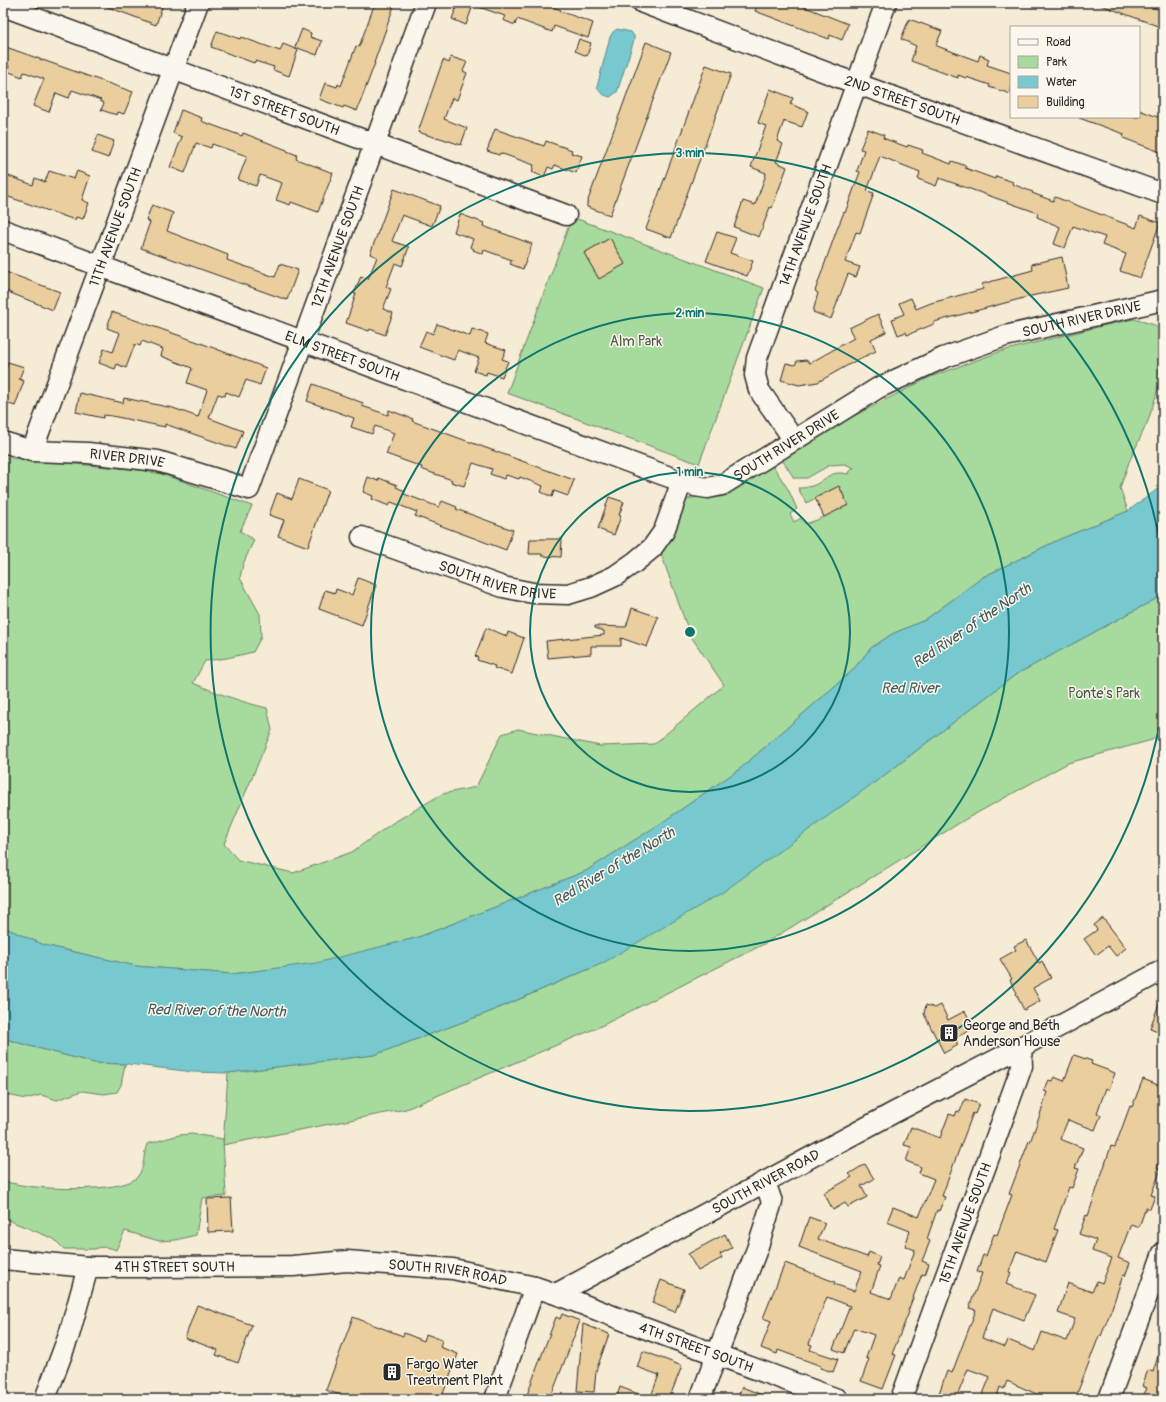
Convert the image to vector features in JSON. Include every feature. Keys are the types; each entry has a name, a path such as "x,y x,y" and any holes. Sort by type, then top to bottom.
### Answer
{"street":[{"name":"11TH AVENUE SOUTH","path":"32,451 198,3"},
{"name":"12TH AVENUE SOUTH","path":"249,489 426,3"},
{"name":"2ND STREET SOUTH","path":"643,3 663,6 856,83 1163,194"},
{"name":"14TH AVENUE SOUTH","path":"794,440 759,390 755,375 757,358 886,3"},
{"name":"1ST STREET SOUTH","path":"3,6 174,68 374,145 566,215"},
{"name":"ELM STREET SOUTH","path":"3,230 682,481"},
{"name":"SOUTH RIVER DRIVE","path":"362,537 503,587 533,593 568,594 591,588 615,576 652,548 664,531 682,481 695,486 708,488 722,485 878,388 943,358 1005,336 1163,300"},
{"name":"RIVER DRIVE","path":"3,442 32,451 88,453 158,461 249,489"},
{"name":"SOUTH RIVER ROAD","path":"347,1261 453,1269 535,1287 556,1294 1163,970"},
{"name":"15TH AVENUE SOUTH","path":"902,1399 1022,1066 1021,1047"},
{"path":"700,1399 757,1249 772,1202 765,1182"},
{"path":"1109,1399 1163,1253"},
{"name":"4TH STREET SOUTH","path":"3,1259 88,1266 158,1267 293,1266 347,1261"},
{"path":"45,1399 69,1335 88,1266"},
{"path":"495,1399 535,1287"},
{"name":"4TH STREET SOUTH","path":"556,1294 837,1399"}],"green space":[{"name":"Alm Park","path":"572,217 764,288 699,464 507,393"},
{"path":"1134,319 1155,325 1163,334 1163,368 1148,421 1129,462 1120,488 1128,511 1058,540 983,577 925,620 892,634 871,648 852,671 741,768 663,822 586,871 419,937 316,964 232,974 136,966 44,945 3,927 3,457 139,470 162,474 252,506 240,531 254,540 243,564 240,578 260,614 261,637 253,652 205,661 193,683 229,697 267,708 272,730 224,844 238,860 293,873 352,852 391,824 442,794 476,787 502,734 518,729 600,746 654,744 724,685 690,635 661,554 671,538 685,501 698,497 723,496 769,465 773,466 788,489 797,509 790,514 794,522 801,518 805,524 817,520 848,505 839,487 806,503 798,488 806,488 814,485 830,475 841,473 848,474 849,471 854,468 845,464 830,465 807,478 794,478 783,461 784,457 830,428 930,377 1002,351"},
{"name":"Ponte's Park","path":"1163,595 1163,731 1152,740 1068,763 966,819 764,944 599,1027 406,1109 223,1145 228,1073 374,1055 490,1012 603,963 886,774 1015,675"},
{"path":"3,1038 95,1063 125,1064 121,1085 117,1092 104,1094 82,1091 57,1100 41,1095 26,1099 3,1094"},
{"path":"192,1134 223,1139 226,1196 202,1198 196,1235 176,1240 159,1241 125,1231 116,1250 106,1247 95,1249 64,1249 54,1239 3,1218 3,1181 28,1186 74,1189 120,1185 131,1181 138,1176 142,1169 147,1144 179,1135"}],"water":[{"path":"617,29 631,32 634,36 634,40 617,92 610,97 602,94 597,87 610,37"},
{"name":"Red River","path":"1163,485 1163,595 1015,675 886,774 723,892 603,963 487,1013 374,1055 228,1073 193,1072 128,1064 95,1063 3,1038 3,927 44,945 136,966 232,974 316,963 419,937 586,871 663,822 741,768 852,671 871,648 892,634 925,620 983,577 1058,540 1128,511"}],"building":[{"path":"100,3 151,3 162,7 156,25"},
{"path":"375,3 395,3 357,111 344,106 343,108 319,99 325,83 337,87 338,84 341,86 356,46 359,47"},
{"path":"458,3 543,3 593,23 588,38 554,26 552,32 517,19 515,25 503,20 505,16 473,5 466,25 452,19"},
{"path":"758,3 782,3 794,7 795,3 848,24 842,40 830,35 829,39 755,11"},
{"path":"1142,3 1163,11 1163,28 1098,4"},
{"path":"909,19 942,31 936,45 937,46 978,61 980,55 989,59 987,65 1010,73 1010,94 966,77 958,75 958,78 911,61 916,46 901,39"},
{"path":"302,29 311,33 310,37 322,41 317,55 295,47"},
{"path":"217,31 240,39 241,37 280,51 283,44 298,50 289,76 273,70 274,67 255,61 254,63 211,47"},
{"path":"579,39 591,43 587,56 575,51"},
{"path":"646,42 671,52 610,215 587,207 587,203"},
{"path":"3,46 133,92 124,114 118,112 117,115 101,110 104,103 100,101 101,100 72,90 69,98 56,93 49,112 33,106 44,79 24,72 22,77 7,71 9,66 3,63"},
{"path":"451,57 467,62 463,71 467,73 457,100 452,98 444,119 467,128 461,145 418,132 443,60 449,63"},
{"path":"706,65 731,74 671,238 646,229"},
{"path":"770,89 793,98 790,104 808,111 802,127 784,121 777,141 783,144 776,162 787,167 772,208 770,207 759,237 734,227 743,201 755,205 765,177 766,173 751,167 766,126 758,123"},
{"path":"181,110 202,118 201,121 242,136 243,133 287,150 297,155 296,159 333,173 318,212 291,202 290,205 276,200 282,183 260,175 256,186 238,180 247,156 212,144 211,148 196,143 185,173 170,167 182,137 173,133"},
{"path":"1140,110 1163,119 1163,153 1123,138 1124,134 1079,118 1140,118"},
{"path":"495,129 544,146 546,141 572,150 571,153 582,156 576,173 555,165 553,169 548,167 544,177 532,172 534,165 500,153 499,155 487,151"},
{"path":"868,129 884,135 883,138 907,147 908,145 923,150 922,153 951,164 952,161 966,166 965,168 995,179 996,176 1013,182 1012,184 1053,201 1055,197 1136,228 1140,216 1160,223 1140,278 1120,271 1126,254 1102,245 1105,237 1073,226 1065,248 1054,244 1060,227 1037,217 1038,213 939,178 936,186 918,179 920,172 880,156 867,191 874,193 860,233 856,232 845,262 860,267 856,277 848,274 831,319 813,312 818,293 815,291 836,232 844,212 845,213 860,172 857,171 864,150 860,149"},
{"path":"98,135 114,141 108,158 92,152"},
{"path":"49,171 74,179 77,171 90,176 82,200 89,203 83,219 76,217 75,220 3,195 3,174 33,185 35,178 45,182"},
{"path":"394,189 440,206 432,226 402,215 392,241 409,247 402,266 395,263 386,287 391,289 383,309 393,313 385,335 370,329 369,331 346,323 361,276 368,279 377,257 370,254"},
{"path":"152,205 173,213 167,231 228,255 227,260 275,277 280,264 298,270 287,300 141,248 150,222 146,220"},
{"path":"460,214 484,223 483,226 532,244 523,269 510,264 512,260 484,250 483,254 473,250 474,249 470,247 473,239 454,232"},
{"path":"717,232 736,238 730,253 753,261 747,276 706,261"},
{"path":"610,238 625,264 599,279 584,253"},
{"path":"1062,257 1068,288 1031,296 934,322 934,324 907,335 906,332 898,335 892,319 904,314 899,303 911,298 916,309 931,303 983,289 982,284 1033,270 1032,264"},
{"path":"3,271 60,292 53,310 3,290"},
{"path":"112,312 266,368 260,385 246,380 239,397 226,392 225,396 218,394 209,418 243,431 236,449 165,424 165,427 112,416 104,415 103,418 76,412 80,393 123,403 124,398 173,408 198,417 207,390 187,383 192,368 161,356 163,349 142,341 140,346 135,344 126,368 117,364 115,369 99,363 104,349 113,352 120,333 107,328"},
{"path":"878,314 886,332 871,339 876,351 818,382 799,385 781,380 786,363 795,365 797,361 806,360 810,363 854,338 849,328"},
{"path":"437,324 470,336 472,329 488,334 485,343 506,350 502,359 508,361 502,377 487,372 486,375 474,371 479,358 458,350 454,360 419,347 426,331 433,334"},
{"path":"8,362 24,367 19,379 24,381 15,406 3,402 3,376"},
{"path":"313,384 363,403 362,406 388,415 389,410 413,419 412,421 574,480 568,496 554,491 552,497 541,492 543,486 520,477 519,479 506,475 504,479 490,474 492,469 473,463 464,486 421,469 422,467 386,454 394,433 375,426 372,434 351,427 354,418 307,401"},
{"path":"368,477 378,481 379,478 397,485 396,487 405,491 404,494 439,507 442,501 457,507 456,509 513,530 506,550 415,516 417,512 391,502 389,506 372,499 373,496 363,492"},
{"path":"299,479 328,490 308,547 278,536 284,520 269,515 277,493 292,499"},
{"path":"839,486 848,505 824,517 815,498"},
{"path":"609,497 624,502 614,535 598,529"},
{"path":"530,539 562,539 561,557 542,556 542,554 529,554"},
{"path":"358,578 376,585 362,625 319,609 325,590 335,593 336,589 352,595"},
{"path":"632,608 658,617 647,647 621,638 621,646 591,646 591,654 548,658 546,641 604,635 604,631 595,628 595,626 626,627"},
{"path":"486,628 507,636 508,632 524,638 512,674 477,660 478,657 475,656"},
{"path":"1103,918 1126,948 1116,956 1108,946 1096,955 1084,939 1097,930 1094,925"},
{"path":"1026,940 1039,963 1042,961 1051,978 1033,988 1040,1001 1024,1010 1010,980 1012,979 1000,959 1016,950 1014,946"},
{"path":"1163,996 1163,1033 1150,1028"},
{"name":"George and Beth Anderson House","path":"926,1005 935,1008 941,1005 948,1020 965,1011 974,1028 955,1038 958,1045 944,1053 924,1014"},
{"path":"1074,1055 1092,1061 1091,1064 1115,1073 1109,1090 1106,1088 1097,1113 1101,1115 1095,1130 1068,1120 1060,1139 1083,1148 1075,1168 1079,1169 1072,1188 1069,1187 1054,1229 1058,1230 1046,1262 1017,1251 1009,1272 1011,1273 1006,1284 1035,1295 1024,1320 993,1308 982,1338 1005,1347 1008,1340 1035,1351 1042,1332 1067,1341 1075,1319 1058,1313 1068,1283 1092,1292 1097,1281 1102,1283 1112,1258 1092,1251 1096,1240 1079,1234 1086,1215 1088,1216 1111,1146 1115,1147 1130,1106 1132,1107 1143,1079 1163,1087 1163,1152 1157,1168 1161,1169 1151,1195 1155,1196 1150,1209 1146,1207 1139,1227 1131,1224 1118,1258 1130,1263 1125,1276 1123,1275 1112,1308 1101,1336 1099,1336 1075,1399 1048,1399 1007,1381 1004,1389 1000,1387 996,1399 981,1399 990,1377 968,1369 956,1399 937,1399 947,1371 952,1373 976,1310 969,1308 982,1273 977,1272 983,1255 986,1256 994,1234 997,1235 1012,1195 1009,1194 1040,1115 1047,1092 1044,1091 1049,1080 1052,1081 1054,1077 1064,1081"},
{"path":"965,1099 979,1104 975,1114 973,1113 942,1196 945,1197 939,1211 937,1210 927,1239 930,1241 922,1261 929,1264 925,1275 922,1274 892,1354 896,1355 883,1389 861,1381 869,1359 866,1358 874,1335 854,1328 844,1353 833,1349 850,1306 827,1297 809,1344 812,1345 810,1350 838,1359 833,1372 778,1350 777,1354 761,1348 771,1321 763,1318 785,1263 854,1291 862,1271 799,1247 809,1217 825,1223 818,1239 867,1257 869,1252 880,1257 877,1265 880,1266 871,1292 891,1299 899,1278 904,1280 915,1250 905,1246 910,1231 887,1222 893,1207 919,1217 934,1179 919,1173 921,1167 906,1161 911,1147 904,1145 911,1127 940,1138 949,1114 955,1116 957,1111 960,1112"},
{"path":"865,1164 874,1179 861,1186 867,1197 848,1207 845,1203 833,1210 824,1193 852,1177 849,1174"},
{"path":"231,1198 233,1231 208,1232 207,1199"},
{"path":"725,1234 732,1248 720,1254 722,1258 698,1271 688,1254"},
{"path":"661,1280 684,1289 675,1312 652,1303"},
{"path":"197,1305 252,1325 238,1363 216,1355 218,1350 185,1338"},
{"path":"562,1314 580,1321 550,1399 530,1399 531,1397 527,1395 556,1317 560,1319"},
{"name":"Fargo Water Treatment Plant","path":"353,1317 403,1336 404,1333 424,1341 426,1334 442,1340 440,1347 458,1354 441,1399 351,1399 326,1390"},
{"path":"583,1324 609,1334 596,1371 594,1392 577,1391"},
{"path":"1161,1347 1163,1348 1163,1390 1160,1399 1142,1399 1147,1388 1142,1386 1148,1370 1153,1372"},
{"path":"643,1351 682,1366 669,1399 650,1399 659,1375 637,1367"},
{"path":"620,1387 649,1398 649,1399 616,1399"},
{"path":"742,1387 770,1398 737,1399"}],"place":[{"name":"George and Beth Anderson House","path":"949,1033"},
{"name":"Fargo Water Treatment Plant","path":"392,1372"}],"water label":[{"name":"Red River of the North","path":"972,626"},
{"name":"Red River of the North","path":"614,867"},
{"name":"Red River of the North","path":"216,1011"}]}
